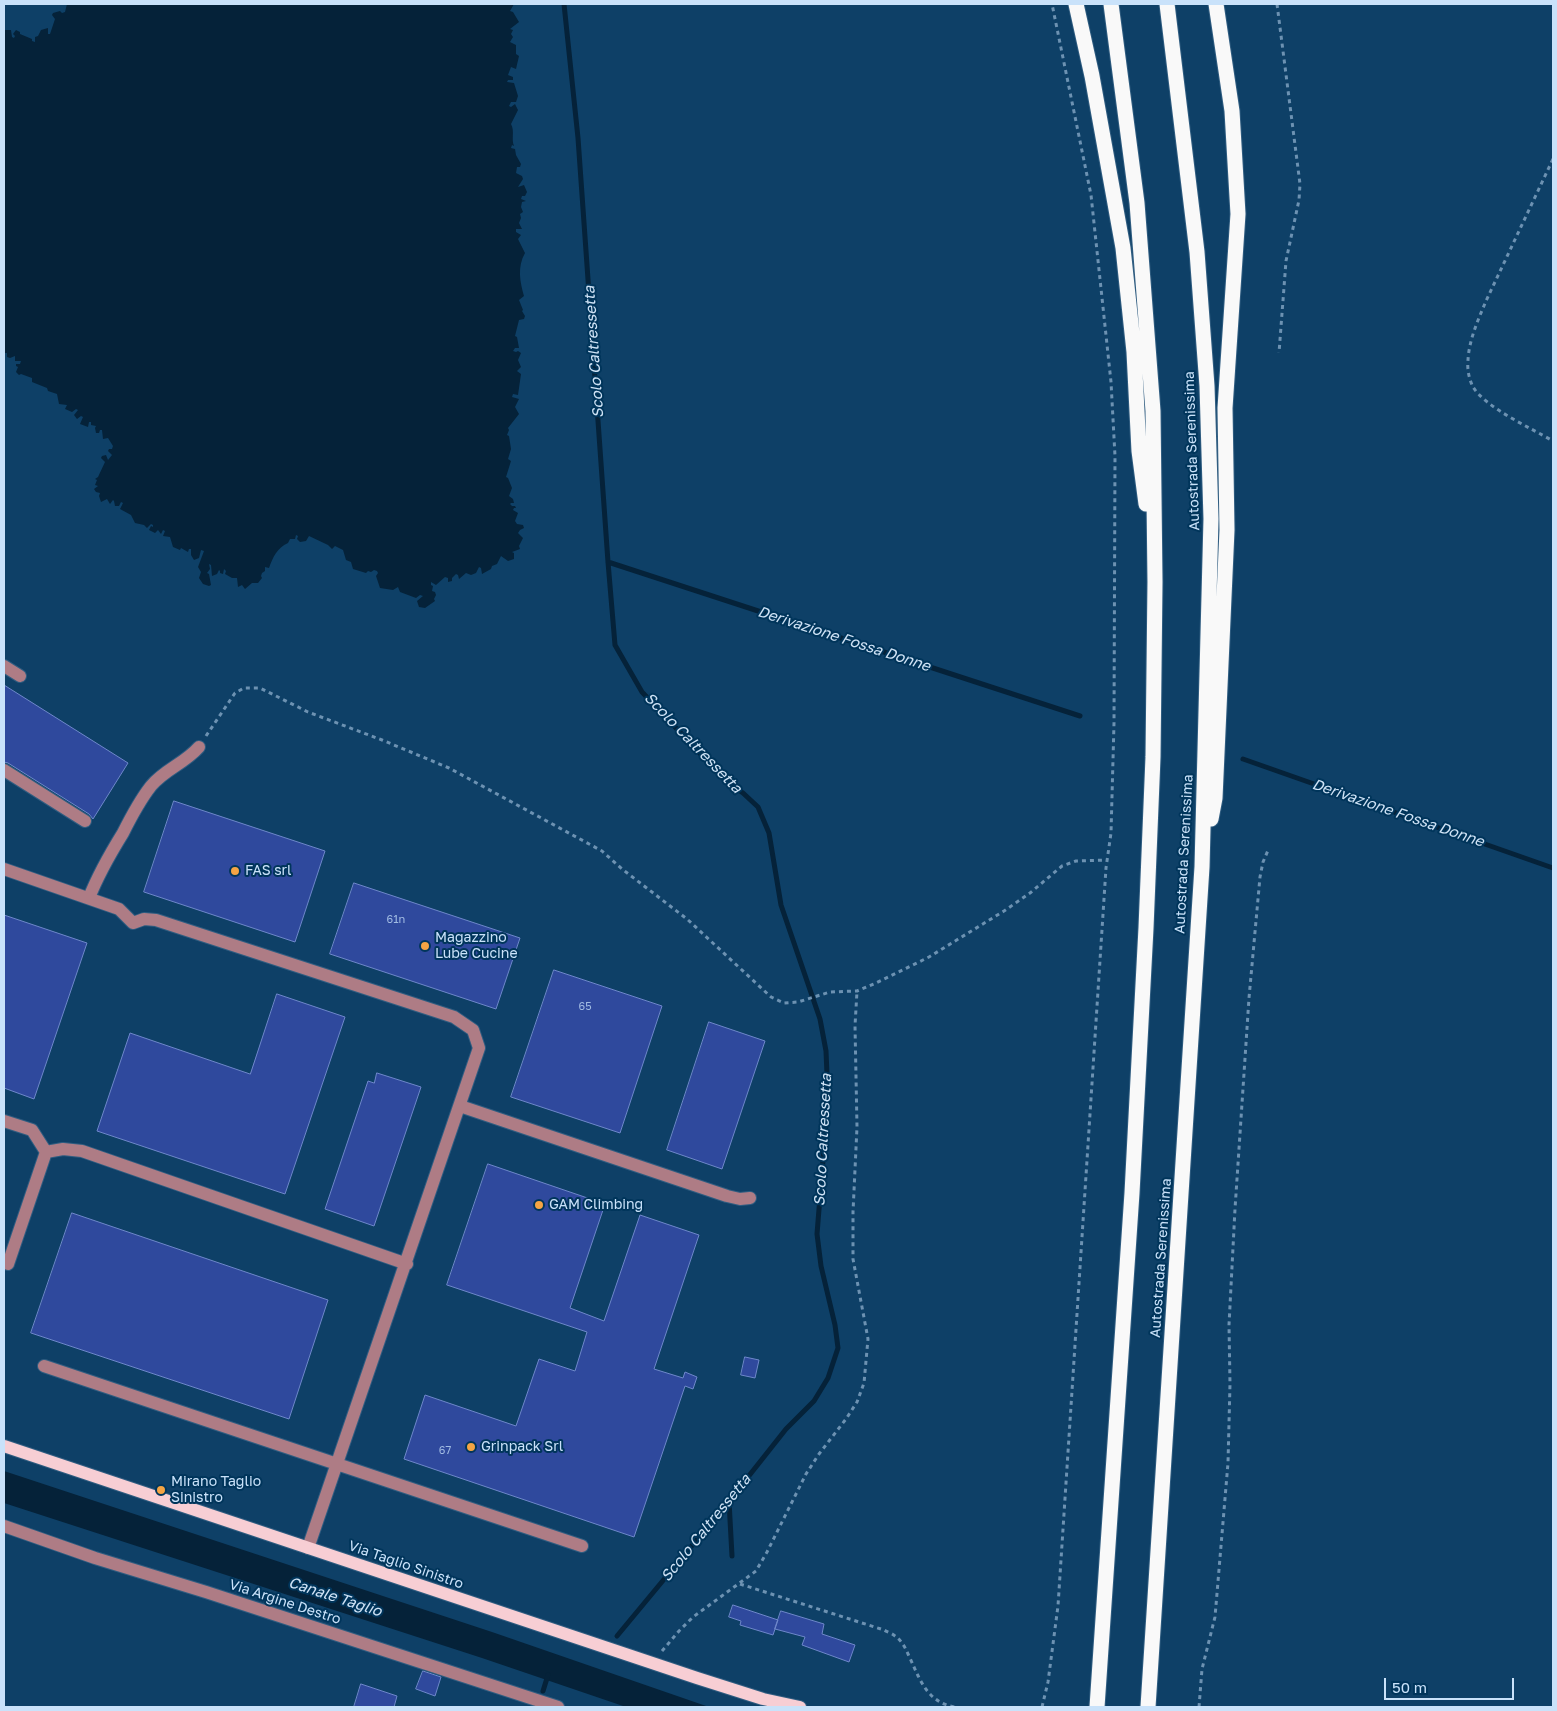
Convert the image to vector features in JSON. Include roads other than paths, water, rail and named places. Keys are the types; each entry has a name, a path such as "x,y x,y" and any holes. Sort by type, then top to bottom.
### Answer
{"highway":[{"path":"1076,4 1092,76 1123,248 1134,352 1140,451 1155,582"},
{"path":"1097,1707 1130,1213 1146,938 1153,756 1155,582 1153,411 1137,203 1111,4"},
{"name":"Autostrada Serenissima","path":"1148,1707 1202,867 1211,519 1207,386 1196,252 1167,4"},
{"path":"1202,867 1215,798 1227,530 1225,408 1238,214 1232,111 1216,4"}],"main road":[{"name":"Via Taglio Sinistro","path":"4,1446 652,1664 763,1700 800,1707"}],"street":[{"path":"4,666 20,676"},
{"path":"89,898 96,881 134,812 151,786 164,773 189,758 199,747"},
{"path":"4,770 85,821"},
{"path":"4,869 119,908 133,923 144,919 156,920 454,1017 473,1030 480,1048 308,1548"},
{"path":"460,1106 727,1196 740,1199 750,1198"},
{"path":"4,1121 32,1130 46,1152"},
{"path":"46,1152 63,1149 82,1151 407,1264"},
{"path":"4,1262 8,1264 46,1152"},
{"path":"44,1366 582,1546"},
{"name":"Via Argine Destro","path":"4,1526 95,1558 206,1592 558,1707"}],"water":[{"path":"67,4 514,4 510,11 513,12 519,22 510,29 513,30 511,34 513,37 510,42 516,45 516,54 519,56 516,69 511,67 508,75 513,77 513,80 508,80 507,82 514,83 518,96 516,102 511,102 509,106 511,107 515,104 518,110 511,124 514,146 512,145 511,148 515,149 521,164 520,167 517,167 516,173 522,176 523,179 518,187 524,185 527,192 521,199 526,201 522,202 523,212 520,214 519,223 522,229 516,229 516,232 521,235 518,239 525,253 520,269 520,280 524,296 519,300 525,316 524,319 519,320 515,336 517,337 519,348 515,348 513,351 521,353 518,360 521,367 517,371 521,374 518,395 513,394 512,397 519,399 515,407 519,414 508,428 507,435 509,436 511,449 508,459 511,461 506,477 512,488 509,496 513,499 514,503 510,504 515,506 516,508 513,510 518,513 515,521 517,524 523,525 524,528 518,533 523,538 519,546 520,549 512,552 514,553 514,559 508,561 501,556 497,564 482,574 479,567 476,573 471,575 466,573 459,579 456,574 452,581 448,582 448,578 445,577 436,585 431,582 433,586 432,591 436,595 435,601 425,608 419,607 417,601 423,596 420,595 416,598 400,592 398,587 393,590 380,588 376,576 377,571 368,571 366,573 353,569 351,562 346,560 343,550 335,546 332,549 328,545 309,536 306,541 300,542 296,535 295,539 290,539 288,543 278,550 269,568 265,567 262,578 258,583 252,583 245,589 242,585 238,587 237,578 232,578 225,574 226,571 224,569 223,574 219,570 217,574 212,576 211,565 209,564 210,569 207,573 209,574 211,585 209,586 203,584 199,578 201,572 198,567 204,551 201,550 199,558 194,560 191,555 191,549 188,552 181,548 180,550 173,547 170,537 163,536 165,531 163,530 161,534 158,530 155,533 149,530 151,526 153,527 151,524 147,528 144,525 135,523 131,515 120,509 123,503 121,502 119,506 115,506 113,500 110,504 107,499 101,502 100,493 94,489 98,486 95,485 97,480 95,479 98,477 105,462 101,458 102,456 106,455 108,460 112,455 108,451 113,446 108,438 103,439 102,430 96,433 96,426 91,425 91,422 89,422 88,427 80,424 83,417 81,416 77,419 74,415 78,410 76,409 72,412 65,409 67,405 59,404 57,394 32,382 32,378 19,375 16,372 18,367 16,364 20,364 21,361 15,361 15,356 10,358 7,357 7,353 4,353 4,30 11,30 12,37 14,38 13,34 16,30 35,42 35,37 38,36 41,30 48,28 48,34 50,34 55,19 52,15 53,13 65,12"},
{"name":"Canale Taglio","path":"4,1471 492,1632 709,1707 626,1707 482,1658 4,1503"}],"waterway":[{"name":"Scolo Caltressetta","path":"564,4 578,138 615,645 642,692 727,782 758,807 769,833 781,905 820,1019 826,1051 828,1098 817,1234 821,1266 835,1325 838,1348 828,1378 814,1401 786,1429 617,1636"},
{"name":"Derivazione Fossa Donne","path":"608,562 1080,716"},
{"name":"Derivazione Fossa Donne","path":"1243,759 1553,868"},
{"path":"729,1501 732,1556"},
{"path":"543,1691 548,1675"}],"place":[{"name":"FAS srl","path":"235,871"},
{"name":"Magazzino Lube Cucine","path":"425,946"},
{"name":"GAM Climbing","path":"539,1205"},
{"name":"Grinpack Srl","path":"471,1447"},
{"name":"Mirano Taglio Sinistro","path":"161,1490"}]}
